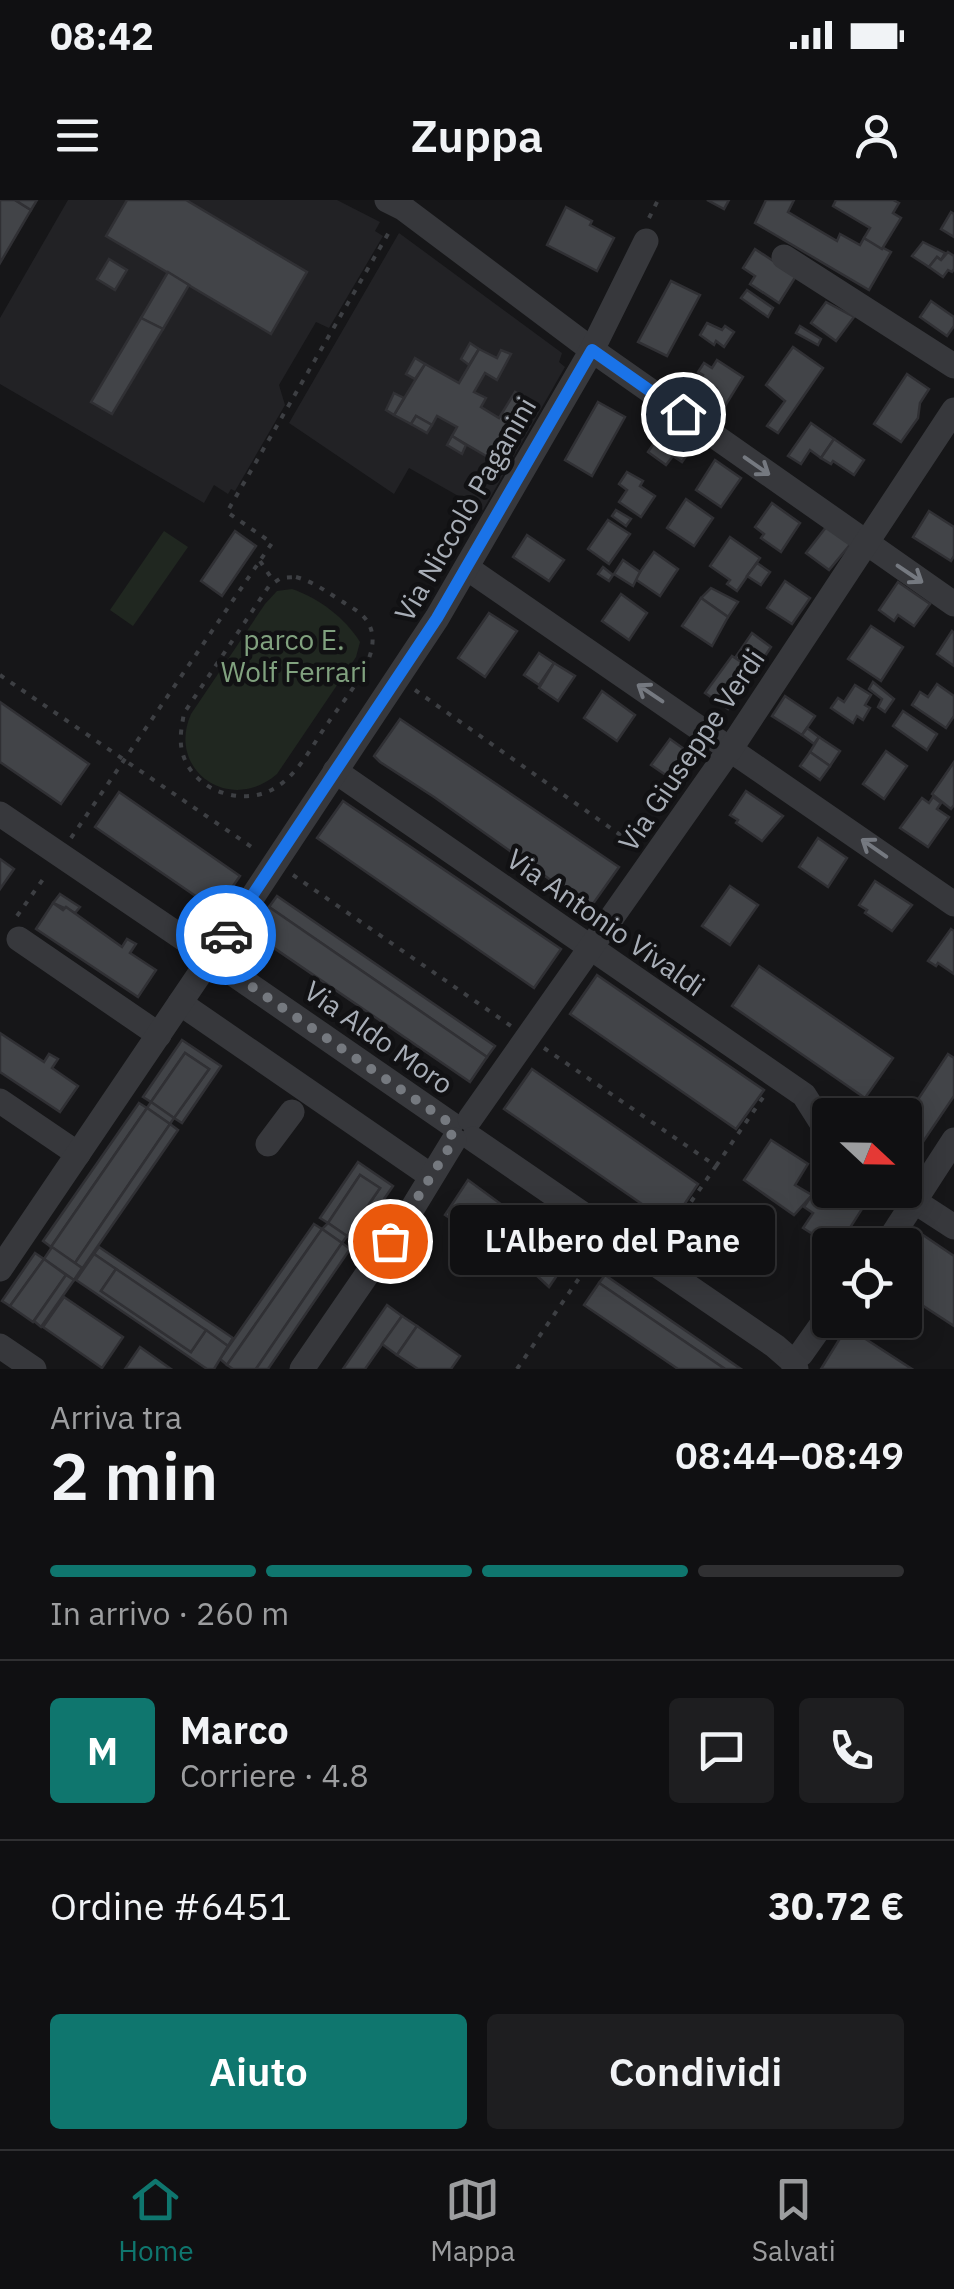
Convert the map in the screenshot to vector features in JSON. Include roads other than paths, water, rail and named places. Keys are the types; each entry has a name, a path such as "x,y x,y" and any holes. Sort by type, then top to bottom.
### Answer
{"street":[{"path":"395,204 592,350 954,604"},
{"name":"Via Niccolò Paganini","path":"0,1269 399,678 592,350 645,236"},
{"path":"784,257 954,366"},
{"name":"Via Giuseppe Verdi","path":"302,1369 462,1130 731,748 954,410"},
{"path":"467,568 954,904"},
{"name":"Via Antonio Vivaldi","path":"335,771 804,1095 812,1108"},
{"name":"Via Aldo Moro","path":"0,814 775,1346 793,1364"},
{"path":"15,933 159,1035"},
{"path":"180,1003 431,1176"},
{"path":"0,1101 78,1154"},
{"path":"268,1144 292,1112"},
{"path":"922,1177 954,1140"},
{"path":"922,1206 954,1227"},
{"path":"793,1364 813,1338"},
{"path":"0,1346 34,1369"}],"place":[{"name":"L'Albero del Pane","path":"390,1241"}],"park label":[{"name":"parco E. Wolf Ferrari","path":"294,655"}]}
